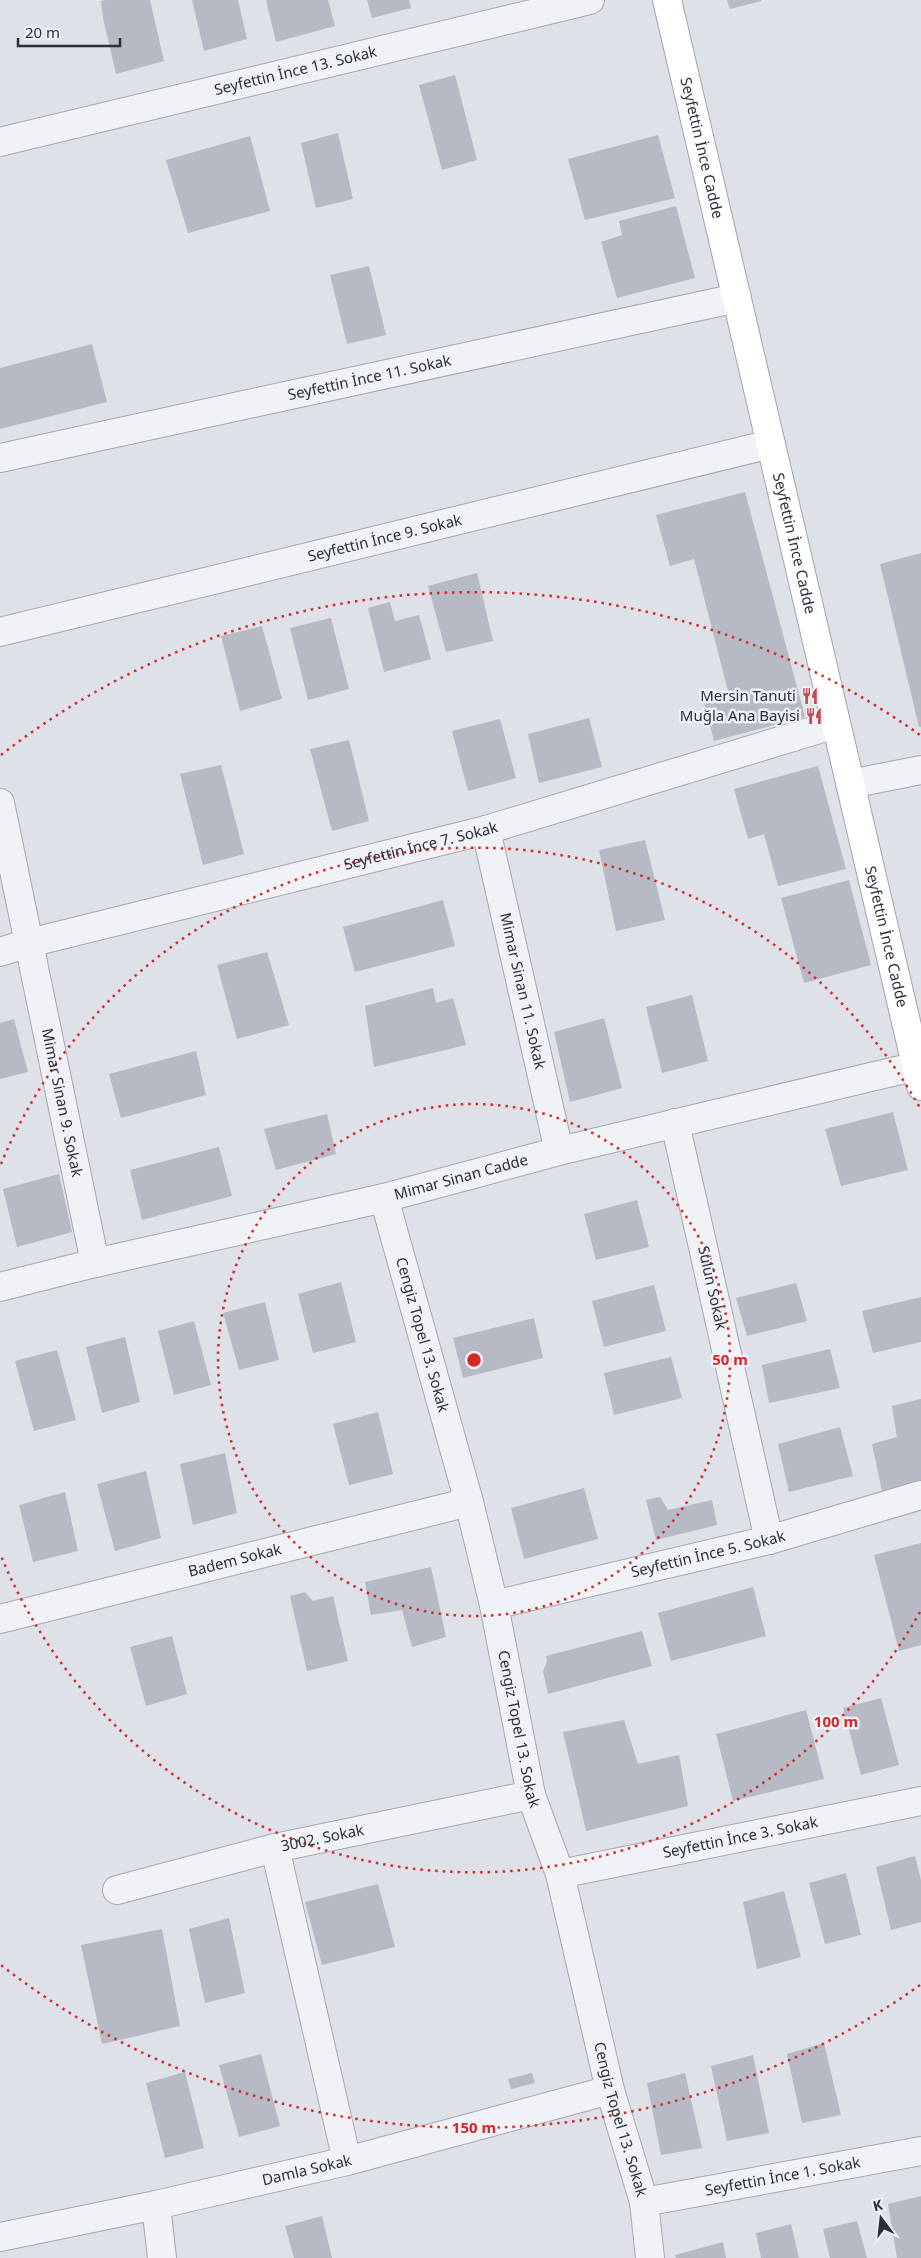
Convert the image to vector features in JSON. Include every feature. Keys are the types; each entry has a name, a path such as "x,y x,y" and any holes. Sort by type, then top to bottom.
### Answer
{"main road":[{"name":"Seyfettin İnce Cadde","path":"667,0 850,784 920,1072"}],"street":[{"name":"Seyfettin İnce 13. Sokak","path":"0,142 590,0"},
{"name":"Seyfettin İnce 11. Sokak","path":"0,458 737,298"},
{"name":"Seyfettin İnce 9. Sokak","path":"0,632 771,444"},
{"name":"Seyfettin İnce 7. Sokak","path":"0,952 29,943 486,830 836,724"},
{"path":"850,784 921,770"},
{"name":"Mimar Sinan 9. Sokak","path":"0,803 95,1264"},
{"name":"Mimar Sinan 11. Sokak","path":"486,830 559,1151"},
{"name":"Mimar Sinan Cadde","path":"0,1287 384,1198 559,1151 675,1123 920,1072"},
{"name":"Sülün Sokak","path":"675,1123 769,1540"},
{"name":"Cengiz Topel 13. Sokak","path":"384,1198 469,1502 494,1604 531,1795 560,1874 610,2090 644,2202 650,2258"},
{"name":"Seyfettin İnce 5. Sokak","path":"494,1604 769,1540 921,1495"},
{"name":"Badem Sokak","path":"0,1618 469,1502"},
{"name":"3002. Sokak","path":"117,1890 275,1848 531,1795"},
{"name":"Seyfettin İnce 3. Sokak","path":"560,1874 921,1801"},
{"path":"275,1848 346,2161"},
{"name":"Damla Sokak","path":"0,2237 156,2205 346,2161 610,2090"},
{"name":"Seyfettin İnce 1. Sokak","path":"644,2202 921,2151"},
{"path":"156,2205 162,2258"}],"building":[{"path":"150,0 164,61 116,74 103,18 101,1"},
{"path":"192,0 238,0 247,39 204,51"},
{"path":"266,0 328,0 335,26 276,42"},
{"path":"367,0 409,0 411,8 372,18"},
{"path":"727,0 761,0 761,1 730,9"},
{"path":"455,75 477,160 442,170 419,85"},
{"path":"338,133 353,199 316,208 301,143"},
{"path":"658,135 675,198 585,220 568,159"},
{"path":"250,136 270,211 188,233 166,160"},
{"path":"676,206 695,278 617,298 601,242 622,235 619,221"},
{"path":"369,266 386,335 347,344 330,275"},
{"path":"92,344 107,402 0,429 0,368"},
{"path":"745,492 805,717 714,741 703,698 728,691 694,559 670,566 656,515"},
{"path":"921,553 921,727 919,727 880,564"},
{"path":"477,573 493,641 446,652 428,586"},
{"path":"390,602 395,621 419,615 431,659 384,672 368,608"},
{"path":"331,618 349,689 308,700 290,628"},
{"path":"262,626 282,699 240,711 221,636"},
{"path":"589,718 602,767 539,783 528,734"},
{"path":"500,719 516,778 468,791 452,731"},
{"path":"349,740 369,821 332,831 310,749"},
{"path":"221,765 244,854 203,865 180,774"},
{"path":"818,766 846,869 778,886 764,834 748,839 734,789"},
{"path":"645,840 665,920 616,931 599,850"},
{"path":"849,880 871,965 804,983 781,898"},
{"path":"443,900 455,946 355,972 343,927"},
{"path":"267,952 289,1025 237,1039 217,965"},
{"path":"433,988 436,1003 453,998 466,1045 374,1067 365,1006"},
{"path":"692,995 708,1061 662,1073 646,1007"},
{"path":"604,1018 622,1088 570,1102 554,1032"},
{"path":"14,1019 28,1072 0,1079 0,1023"},
{"path":"196,1051 206,1095 121,1118 109,1074"},
{"path":"893,1112 908,1170 841,1186 825,1129"},
{"path":"327,1114 336,1154 276,1170 264,1129"},
{"path":"219,1147 232,1196 142,1220 130,1170"},
{"path":"59,1174 72,1232 17,1247 3,1189"},
{"path":"637,1200 649,1247 596,1260 584,1214"},
{"path":"341,1282 356,1342 313,1353 298,1294"},
{"path":"796,1283 807,1321 747,1336 736,1298"},
{"path":"654,1285 666,1331 604,1347 592,1301"},
{"path":"921,1297 921,1342 873,1353 862,1311"},
{"path":"265,1302 279,1360 239,1370 223,1313"},
{"path":"534,1318 543,1358 463,1378 453,1338"},
{"path":"194,1321 211,1385 174,1395 158,1331"},
{"path":"125,1337 140,1402 102,1413 86,1347"},
{"path":"830,1349 840,1388 769,1403 762,1365"},
{"path":"57,1350 76,1420 34,1431 15,1361"},
{"path":"671,1357 682,1398 614,1415 604,1373"},
{"path":"921,1399 921,1482 882,1491 872,1444 897,1437 892,1406"},
{"path":"378,1412 393,1474 349,1485 333,1424"},
{"path":"840,1427 853,1476 789,1492 778,1444"},
{"path":"225,1453 237,1513 193,1525 180,1464"},
{"path":"146,1471 161,1538 115,1551 97,1484"},
{"path":"584,1488 598,1539 524,1559 511,1508"},
{"path":"65,1492 78,1551 33,1562 19,1505"},
{"path":"660,1497 668,1510 712,1500 717,1525 656,1540 646,1500"},
{"path":"921,1543 921,1645 899,1651 874,1555"},
{"path":"431,1567 446,1637 412,1647 402,1610 371,1615 365,1582"},
{"path":"753,1587 766,1636 671,1661 658,1613"},
{"path":"305,1592 313,1601 333,1596 348,1661 307,1671 290,1596"},
{"path":"642,1631 652,1666 548,1694 543,1671 547,1662 546,1656"},
{"path":"172,1636 187,1694 146,1706 130,1647"},
{"path":"881,1698 899,1765 861,1775 843,1708"},
{"path":"806,1710 824,1779 733,1801 716,1734"},
{"path":"624,1720 638,1764 679,1755 688,1806 586,1831 563,1732"},
{"path":"915,1856 921,1880 921,1922 891,1930 876,1867"},
{"path":"846,1873 861,1935 825,1944 809,1883"},
{"path":"378,1884 395,1947 322,1965 305,1902"},
{"path":"784,1891 801,1957 757,1969 743,1902"},
{"path":"229,1918 245,1993 205,2003 189,1929"},
{"path":"162,1929 180,2026 102,2044 81,1945"},
{"path":"824,2043 841,2115 802,2123 787,2054"},
{"path":"261,2054 280,2126 239,2137 219,2065"},
{"path":"753,2055 769,2133 727,2141 711,2066"},
{"path":"185,2072 204,2148 165,2158 146,2083"},
{"path":"532,2073 535,2083 511,2089 508,2079"},
{"path":"685,2073 702,2148 661,2155 647,2083"},
{"path":"921,2196 921,2258 897,2258 888,2204"},
{"path":"322,2216 332,2258 294,2258 285,2226"},
{"path":"857,2221 867,2258 830,2258 823,2229"},
{"path":"791,2224 799,2258 761,2258 756,2233"},
{"path":"723,2242 726,2258 676,2258 675,2255"}],"place":[{"name":"Mersin Tanuti","path":"810,696"},
{"name":"Muğla Ana Bayisi","path":"814,716"}]}
